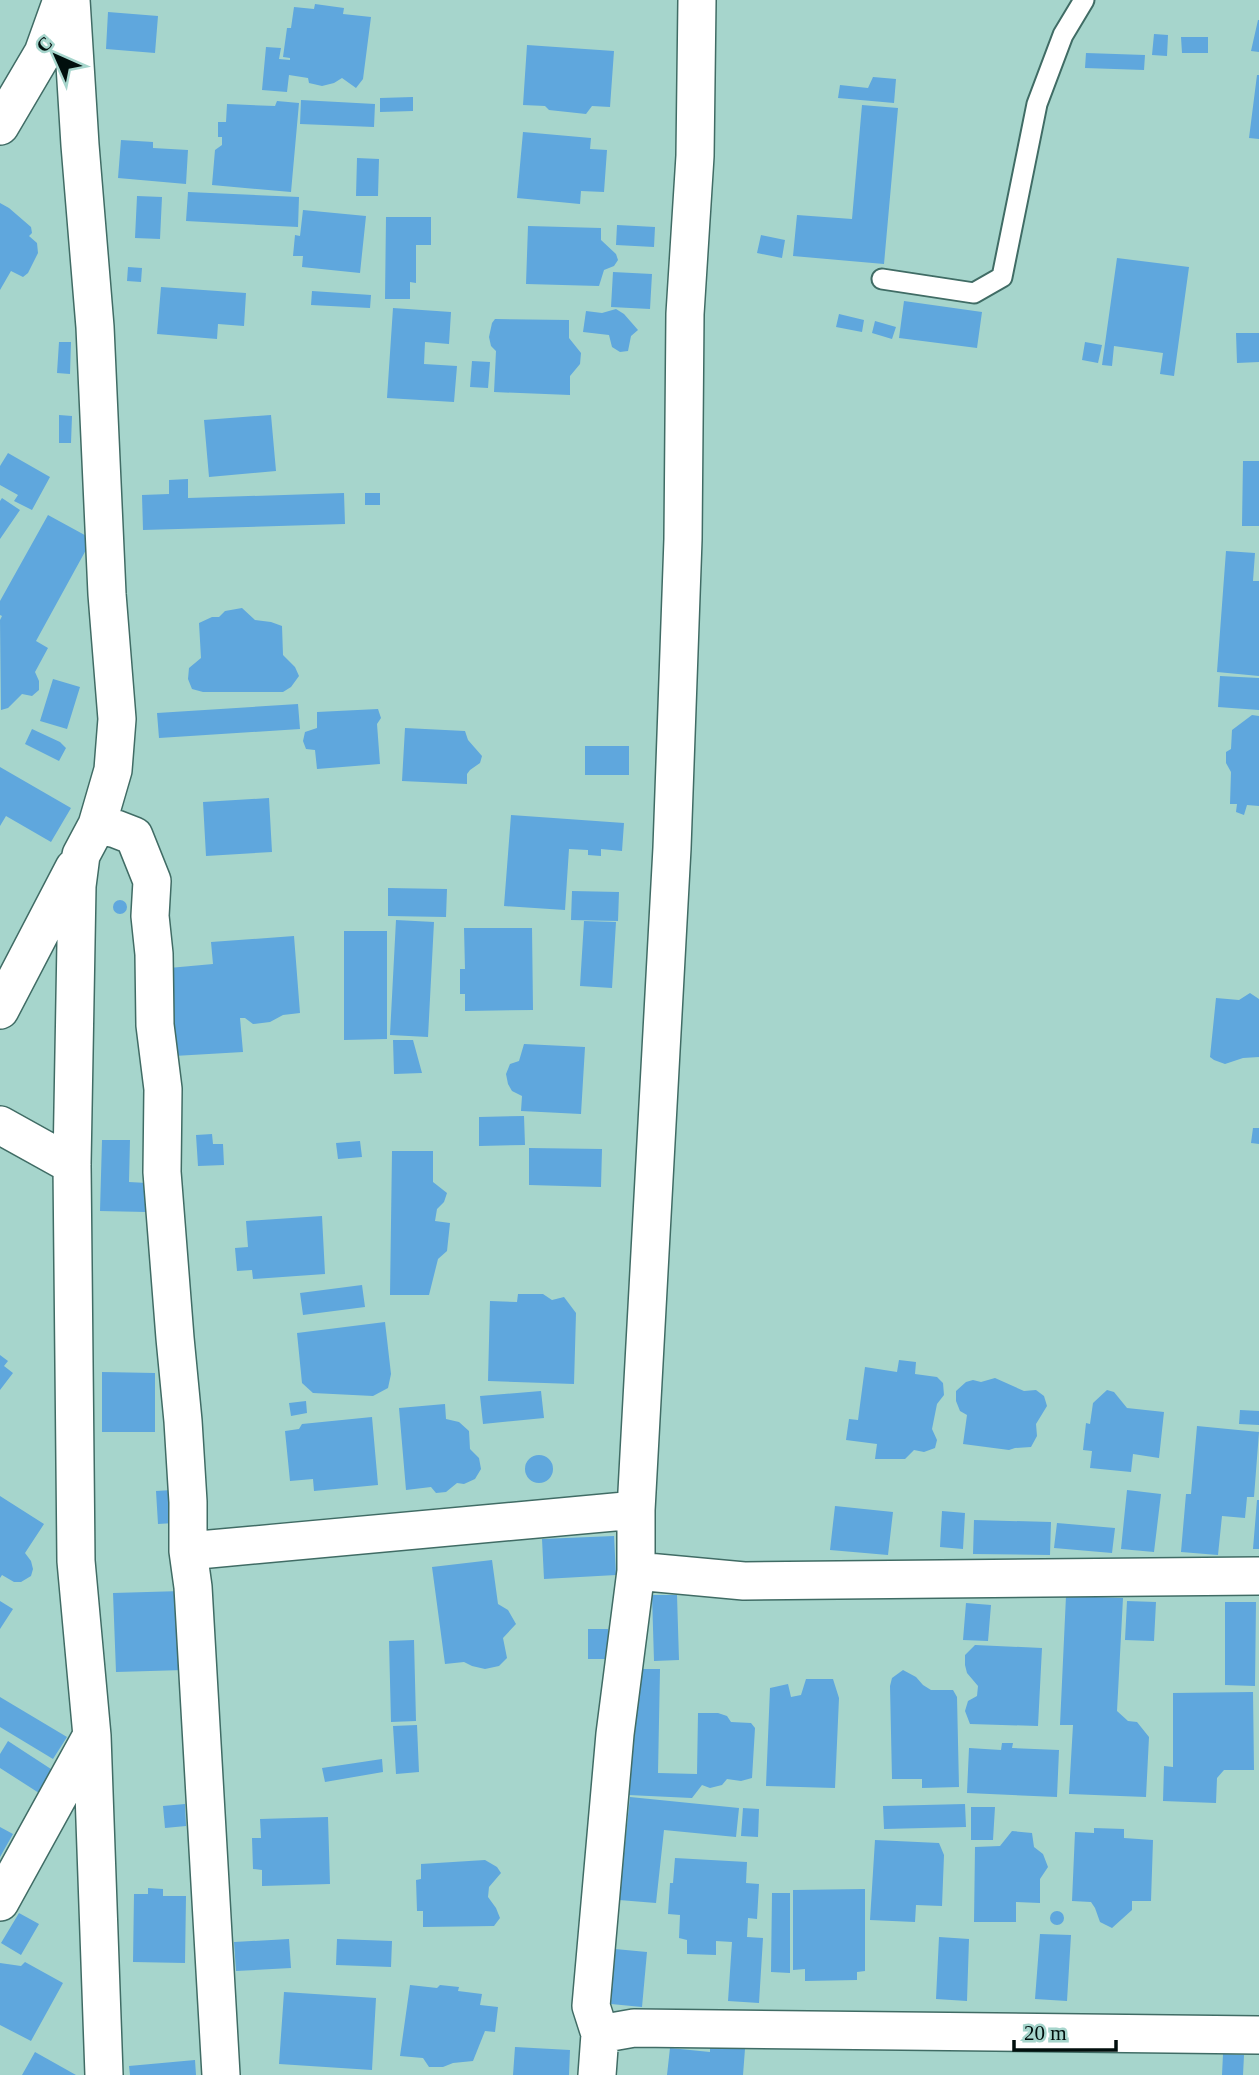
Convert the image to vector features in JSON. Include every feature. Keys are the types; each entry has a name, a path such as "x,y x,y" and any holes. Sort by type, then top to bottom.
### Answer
{"street":[{"path":"0,126 43,53 62,0"},
{"path":"71,0 95,327 107,594 117,719 113,770 89,840 77,886 72,1165 76,1561 92,1736 104,2075"},
{"path":"597,2075 600,2034 591,2006 615,1734 636,1571 636,1510 672,848 683,539 685,314 695,156 697,0"},
{"path":"0,1010 89,840 116,829 134,836 152,881 150,916 154,954 155,1025 163,1089 162,1172 183,1421 188,1551 193,1587 221,2075"},
{"path":"0,1125 72,1165"},
{"path":"188,1551 636,1510"},
{"path":"636,1571 744,1581 1259,1577"},
{"path":"0,1902 92,1736"},
{"path":"600,2034 634,2028 1259,2035"}],"lane":[{"path":"882,279 974,293 1002,277 1037,104 1063,35 1084,0"}],"building":[{"path":"315,4 344,8 343,14 371,17 363,79 356,88 342,78 322,86 309,83 308,78 289,75 287,92 262,90 266,47 281,48 279,59 290,60 283,57 287,28 291,28 294,7 314,9"},
{"path":"108,12 158,16 155,53 106,49"},
{"path":"1259,20 1259,52 1251,51"},
{"path":"1154,34 1168,35 1167,56 1152,55"},
{"path":"1181,37 1208,37 1208,53 1182,53"},
{"path":"527,45 614,51 610,107 592,106 586,114 549,110 545,106 523,105"},
{"path":"1086,53 1145,55 1144,70 1085,68"},
{"path":"1259,75 1259,139 1249,138"},
{"path":"873,77 896,79 894,103 838,98 840,85 868,88"},
{"path":"413,97 413,111 380,112 380,98"},
{"path":"301,100 375,104 374,127 300,124"},
{"path":"277,101 299,103 291,192 212,185 215,150 222,145 222,137 218,137 218,122 226,122 227,104 275,106"},
{"path":"862,105 898,108 884,264 793,256 797,215 852,219"},
{"path":"523,132 591,138 590,149 607,150 604,192 581,191 580,204 517,198"},
{"path":"121,140 153,142 153,148 188,150 186,184 118,178"},
{"path":"357,158 379,159 378,196 356,196"},
{"path":"188,192 299,197 298,227 186,221"},
{"path":"137,196 162,197 160,239 135,238"},
{"path":"0,203 31,227 32,233 29,236 37,243 38,253 28,273 23,277 11,271 0,290"},
{"path":"303,210 366,216 360,273 302,267 303,256 293,256 295,235 300,236"},
{"path":"386,217 431,217 431,245 416,245 416,283 410,282 410,299 385,299"},
{"path":"617,225 655,227 654,247 616,245"},
{"path":"528,226 601,228 601,240 616,254 618,260 614,266 604,270 599,286 526,284"},
{"path":"761,235 785,240 782,258 757,253"},
{"path":"1117,258 1189,267 1174,376 1160,374 1163,353 1114,346 1112,366 1102,365"},
{"path":"128,267 142,268 141,282 127,281"},
{"path":"613,272 652,274 650,309 611,307"},
{"path":"161,287 246,293 244,326 218,324 217,339 157,334"},
{"path":"312,291 371,295 370,308 311,305"},
{"path":"904,301 982,312 977,348 899,338"},
{"path":"393,308 451,312 449,344 425,342 424,364 457,366 454,402 387,398"},
{"path":"616,309 638,330 631,336 628,351 620,352 612,347 609,335 583,332 586,311 602,313"},
{"path":"839,314 864,320 862,332 836,327"},
{"path":"495,319 569,320 569,338 581,353 580,364 570,376 570,395 494,392 496,351 491,346 489,337"},
{"path":"875,321 896,327 892,339 872,333"},
{"path":"1236,333 1259,333 1259,362 1237,363"},
{"path":"59,342 71,342 70,374 57,373"},
{"path":"1085,342 1102,345 1098,363 1082,360"},
{"path":"472,361 490,362 488,388 470,387"},
{"path":"59,415 72,416 71,443 59,443"},
{"path":"271,415 276,471 209,477 204,420"},
{"path":"8,453 50,477 32,510 14,501 18,495 0,485 0,466"},
{"path":"1243,461 1259,461 1259,526 1242,526"},
{"path":"188,479 188,498 344,493 345,524 143,530 142,495 169,494 169,480"},
{"path":"365,493 380,493 380,505 365,505"},
{"path":"2,498 20,510 0,539 0,501"},
{"path":"48,515 92,539 36,641 48,648 35,672 39,690 32,696 22,694 8,708 1,710 0,601"},
{"path":"1226,551 1255,553 1253,581 1259,581 1259,676 1217,672"},
{"path":"242,608 255,620 282,626 283,655 295,667 299,676 291,687 283,692 203,692 192,689 188,679 189,668 201,658 199,623 219,617 225,611"},
{"path":"1220,676 1259,678 1259,710 1218,707"},
{"path":"53,679 80,687 67,729 40,721"},
{"path":"298,704 300,729 159,738 157,713"},
{"path":"378,709 381,718 377,724 380,764 317,769 315,750 306,749 303,741 305,732 317,728 317,712"},
{"path":"1252,715 1259,716 1259,806 1247,805 1244,815 1236,812 1237,804 1230,804 1231,772 1226,763 1226,752 1231,749 1232,730"},
{"path":"405,728 465,731 468,740 482,756 480,763 467,774 467,784 402,781"},
{"path":"32,729 60,742 66,748 59,761 25,744"},
{"path":"585,746 629,746 629,775 585,775"},
{"path":"0,767 71,808 51,842 6,816 0,826"},
{"path":"269,798 272,852 206,856 203,802"},
{"path":"511,815 624,823 622,851 601,849 601,856 588,855 588,850 569,849 565,910 504,906"},
{"path":"388,888 447,889 446,917 388,916"},
{"path":"572,891 619,892 618,921 571,920"},
{"path":"117,900 123,900 127,907 123,914 117,914 113,910 113,904"},
{"path":"396,920 434,922 428,1037 390,1035"},
{"path":"584,921 616,922 612,988 580,986"},
{"path":"464,928 532,928 533,1010 465,1011 465,994 460,994 460,969 465,969"},
{"path":"344,931 387,931 387,1039 344,1040"},
{"path":"294,936 300,1013 253,1024 240,1018 243,1052 174,1056 169,968 213,964 211,942"},
{"path":"1250,993 1259,999 1259,1057 1243,1058 1225,1064 1214,1060 1210,1057 1216,998 1239,1000"},
{"path":"393,1040 413,1040 422,1073 394,1074"},
{"path":"524,1044 585,1047 581,1114 521,1111 522,1096 512,1091 506,1074 510,1064 519,1061"},
{"path":"524,1116 525,1145 479,1146 479,1117"},
{"path":"1253,1128 1259,1128 1259,1144 1251,1143"},
{"path":"212,1134 213,1144 223,1144 224,1165 198,1166 196,1135"},
{"path":"102,1140 130,1140 129,1182 147,1183 146,1212 100,1211"},
{"path":"360,1141 362,1157 338,1159 336,1143"},
{"path":"529,1148 602,1149 601,1187 529,1185"},
{"path":"392,1151 433,1151 433,1182 447,1193 444,1202 437,1209 435,1221 450,1223 447,1251 438,1259 429,1295 390,1295"},
{"path":"322,1216 325,1274 253,1279 252,1270 237,1271 235,1248 248,1247 246,1221"},
{"path":"362,1285 365,1307 303,1315 300,1293"},
{"path":"518,1294 543,1294 552,1300 564,1297 576,1313 574,1384 488,1381 490,1301 517,1302"},
{"path":"385,1322 391,1374 388,1388 373,1396 313,1393 302,1383 297,1333"},
{"path":"0,1355 8,1361 4,1366 13,1373 0,1390"},
{"path":"899,1360 916,1362 915,1374 937,1377 943,1383 944,1395 937,1404 932,1429 937,1440 935,1448 924,1452 914,1450 905,1459 875,1459 877,1444 846,1440 849,1419 858,1420 865,1367 897,1372"},
{"path":"102,1372 155,1373 155,1432 102,1432"},
{"path":"995,1378 1024,1391 1036,1390 1044,1396 1047,1406 1036,1424 1037,1436 1031,1447 1009,1450 963,1444 967,1415 960,1411 956,1391 966,1382"},
{"path":"1107,1390 1114,1392 1127,1408 1164,1412 1159,1458 1133,1454 1131,1472 1090,1468 1092,1451 1083,1450 1086,1423 1090,1424 1093,1403"},
{"path":"541,1391 544,1418 483,1424 480,1396"},
{"path":"306,1401 307,1413 291,1416 289,1403"},
{"path":"445,1404 446,1419 459,1422 469,1431 470,1449 479,1458 481,1469 475,1479 464,1484 457,1483 446,1492 436,1493 431,1487 406,1490 399,1408"},
{"path":"1240,1410 1259,1411 1259,1425 1239,1424"},
{"path":"372,1417 378,1485 314,1491 313,1479 290,1481 285,1431 299,1429 302,1424"},
{"path":"1197,1426 1259,1432 1254,1497 1247,1497 1245,1518 1222,1516 1218,1555 1181,1552 1186,1494 1191,1494"},
{"path":"539,1455 549,1459 553,1469 549,1479 539,1483 529,1479 525,1469 529,1459"},
{"path":"172,1490 174,1523 158,1524 156,1491"},
{"path":"1127,1490 1161,1494 1154,1552 1121,1549"},
{"path":"0,1496 44,1524 25,1553 31,1561 31,1576 21,1582 14,1582 2,1575 0,1578"},
{"path":"1257,1500 1259,1549 1253,1549"},
{"path":"835,1506 893,1512 888,1555 830,1550"},
{"path":"942,1511 965,1513 963,1549 940,1547"},
{"path":"974,1520 1051,1522 1050,1555 973,1554"},
{"path":"1057,1523 1115,1528 1112,1553 1054,1548"},
{"path":"614,1536 616,1575 544,1579 542,1539"},
{"path":"492,1560 498,1604 508,1610 516,1624 503,1638 507,1658 499,1666 485,1669 464,1662 445,1664 432,1567"},
{"path":"182,1591 184,1670 116,1672 113,1593"},
{"path":"652,1595 677,1595 679,1660 654,1661"},
{"path":"1066,1596 1123,1598 1117,1711 1128,1721 1137,1722 1149,1737 1146,1797 1069,1794 1073,1725 1060,1725"},
{"path":"0,1601 13,1609 0,1629"},
{"path":"1127,1601 1156,1602 1154,1641 1125,1640"},
{"path":"1225,1602 1256,1602 1255,1686 1225,1685"},
{"path":"966,1603 991,1605 988,1641 963,1640"},
{"path":"588,1629 608,1629 608,1659 588,1659"},
{"path":"414,1640 416,1721 391,1722 389,1641"},
{"path":"975,1645 1042,1648 1038,1726 970,1724 965,1711 968,1701 977,1696 978,1686 967,1673 965,1655"},
{"path":"641,1669 660,1669 658,1773 697,1774 698,1713 718,1713 727,1716 731,1722 751,1723 755,1728 752,1778 741,1781 727,1779 722,1785 710,1788 702,1785 692,1798 628,1795 634,1695 640,1693"},
{"path":"903,1670 931,1690 953,1690 957,1697 959,1787 922,1788 922,1779 892,1779 890,1686 892,1678"},
{"path":"806,1679 833,1679 839,1698 835,1788 766,1786 770,1688 788,1684 791,1697 801,1695"},
{"path":"1253,1692 1254,1770 1224,1770 1217,1778 1216,1803 1163,1801 1164,1766 1173,1767 1173,1693"},
{"path":"0,1697 67,1737 53,1759 0,1727"},
{"path":"417,1725 419,1772 396,1774 393,1726"},
{"path":"8,1741 54,1771 39,1793 0,1768 0,1754"},
{"path":"1002,1743 1013,1743 1012,1748 1059,1750 1057,1797 967,1793 969,1748 1001,1750"},
{"path":"382,1759 383,1772 325,1782 322,1768"},
{"path":"630,1797 739,1808 736,1837 664,1830 656,1903 619,1900"},
{"path":"185,1804 186,1826 165,1828 163,1806"},
{"path":"965,1804 966,1827 884,1829 883,1806"},
{"path":"971,1807 995,1807 993,1840 971,1840"},
{"path":"743,1808 759,1809 758,1837 741,1836"},
{"path":"328,1817 330,1884 262,1886 262,1870 253,1869 252,1838 261,1838 260,1819"},
{"path":"0,1827 13,1834 0,1857"},
{"path":"1094,1828 1124,1829 1124,1838 1153,1840 1151,1901 1132,1901 1132,1910 1112,1928 1100,1922 1091,1902 1072,1901 1075,1832 1094,1833"},
{"path":"1012,1831 1032,1833 1034,1847 1043,1854 1048,1867 1040,1879 1040,1903 1016,1902 1016,1922 974,1922 975,1847 1000,1846"},
{"path":"875,1840 939,1843 944,1855 942,1906 916,1905 915,1922 870,1920"},
{"path":"675,1858 747,1862 746,1883 759,1884 757,1919 748,1918 747,1937 763,1938 759,2003 728,2001 732,1942 716,1941 716,1955 687,1954 687,1940 679,1938 680,1915 668,1914"},
{"path":"485,1860 497,1867 501,1873 489,1887 488,1897 500,1918 494,1926 423,1927 423,1911 417,1911 416,1880 421,1879 421,1864"},
{"path":"148,1888 163,1889 163,1896 186,1896 185,1963 133,1962 134,1894 148,1894"},
{"path":"865,1889 865,1971 857,1972 857,1980 805,1981 805,1969 793,1970 793,1890"},
{"path":"772,1893 790,1893 790,1973 771,1972"},
{"path":"1054,1911 1060,1911 1064,1918 1060,1925 1054,1925 1050,1921 1050,1915"},
{"path":"19,1913 39,1924 21,1955 1,1943"},
{"path":"1040,1934 1071,1935 1067,2001 1035,1999"},
{"path":"939,1937 969,1939 967,2001 936,1999"},
{"path":"289,1939 291,1968 236,1971 234,1942"},
{"path":"337,1939 392,1941 391,1967 336,1965"},
{"path":"615,1949 647,1952 642,2007 611,2004"},
{"path":"25,1962 63,1983 31,2041 0,2025 0,1963 21,1966"},
{"path":"410,1985 459,1987 458,1991 482,1994 480,2005 498,2007 495,2032 485,2031 473,2061 429,2067 423,2058 400,2056"},
{"path":"284,1992 376,1998 372,2070 279,2064"},
{"path":"710,2046 745,2049 743,2075 667,2075 670,2048 710,2052"},
{"path":"515,2047 570,2050 569,2075 513,2075"},
{"path":"35,2052 76,2075 22,2075"},
{"path":"1223,2054 1244,2055 1243,2075 1222,2075"},
{"path":"195,2060 196,2075 130,2075 129,2066"}]}
